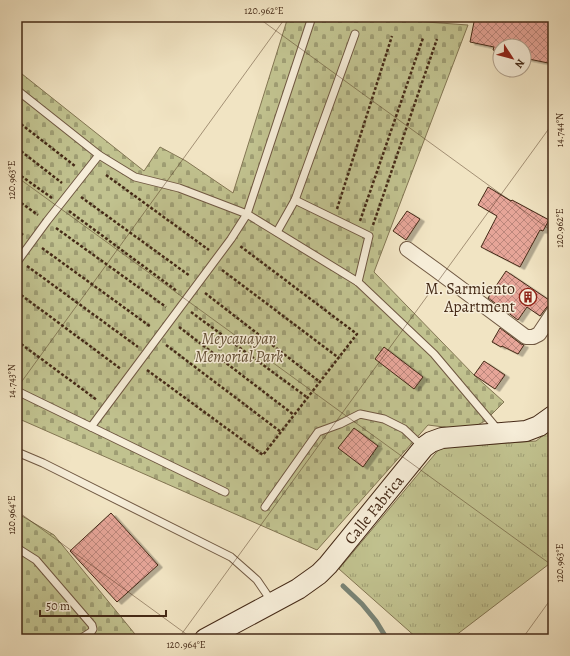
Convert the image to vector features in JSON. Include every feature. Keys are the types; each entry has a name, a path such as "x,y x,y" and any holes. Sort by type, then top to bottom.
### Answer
{"street":[{"path":"407,249 526,336 533,337 539,334 553,313"},
{"name":"Calle Fabrica","path":"205,639 298,589 319,574 424,448 431,442 442,438 526,431 534,429 553,416"}],"lane":[{"path":"92,428 198,285 247,214 312,17"},
{"path":"277,232 296,200 355,34"},
{"path":"17,90 99,154 135,177 179,188 247,214 358,282 434,354 502,434"},
{"path":"18,261 99,154"},
{"path":"296,200 369,236 358,282"},
{"path":"17,389 19,392 225,492"},
{"path":"265,507 318,432 340,424 360,414 384,419 404,429 424,448"},
{"path":"17,452 44,463 231,557 257,580 272,602"},
{"path":"17,548 36,560 92,625 90,632 80,639"}],"path":[{"path":"334,219 392,36"},
{"path":"357,230 423,38"},
{"path":"369,236 437,39"},
{"path":"17,121 84,173"},
{"path":"17,148 198,285 320,382"},
{"path":"91,164 218,257"},
{"path":"17,172 187,298"},
{"path":"17,200 176,314"},
{"path":"17,230 159,336 281,432"},
{"path":"139,364 263,455 357,334 231,239"},
{"path":"18,261 147,353"},
{"path":"213,264 339,358"},
{"path":"17,292 130,376"},
{"path":"182,305 308,398"},
{"path":"171,320 294,415"},
{"path":"17,341 107,407"}],"green space":[{"name":"Meycauayan Memorial Park","path":"288,17 356,17 468,25 374,272 474,375 504,402 485,421 468,430 428,425 317,550 17,418 17,70 144,171 160,147 186,161 233,193"},
{"path":"553,428 553,561 451,639 418,639 339,569 440,448 536,441"},
{"path":"17,513 54,535 139,639 17,639"}],"building":[{"path":"475,17 553,17 553,64 532,60 532,38 492,38 492,47 470,42"},
{"path":"488,187 511,201 512,200 549,220 543,231 540,230 520,267 481,247 497,216 478,205"},
{"path":"407,211 420,219 406,240 393,231"},
{"path":"506,271 552,302 540,316 527,307 518,320 488,298"},
{"path":"500,328 524,345 518,354 492,342"},
{"path":"384,347 423,377 414,389 375,359"},
{"path":"484,361 505,375 495,389 474,375"},
{"path":"354,428 378,446 363,467 338,448"},
{"path":"111,513 158,565 117,602 70,551"}],"waterway":[{"path":"343,586 362,604 376,621 387,639"}],"place":[{"name":"M. Sarmiento Apartment","path":"528,297"}]}
